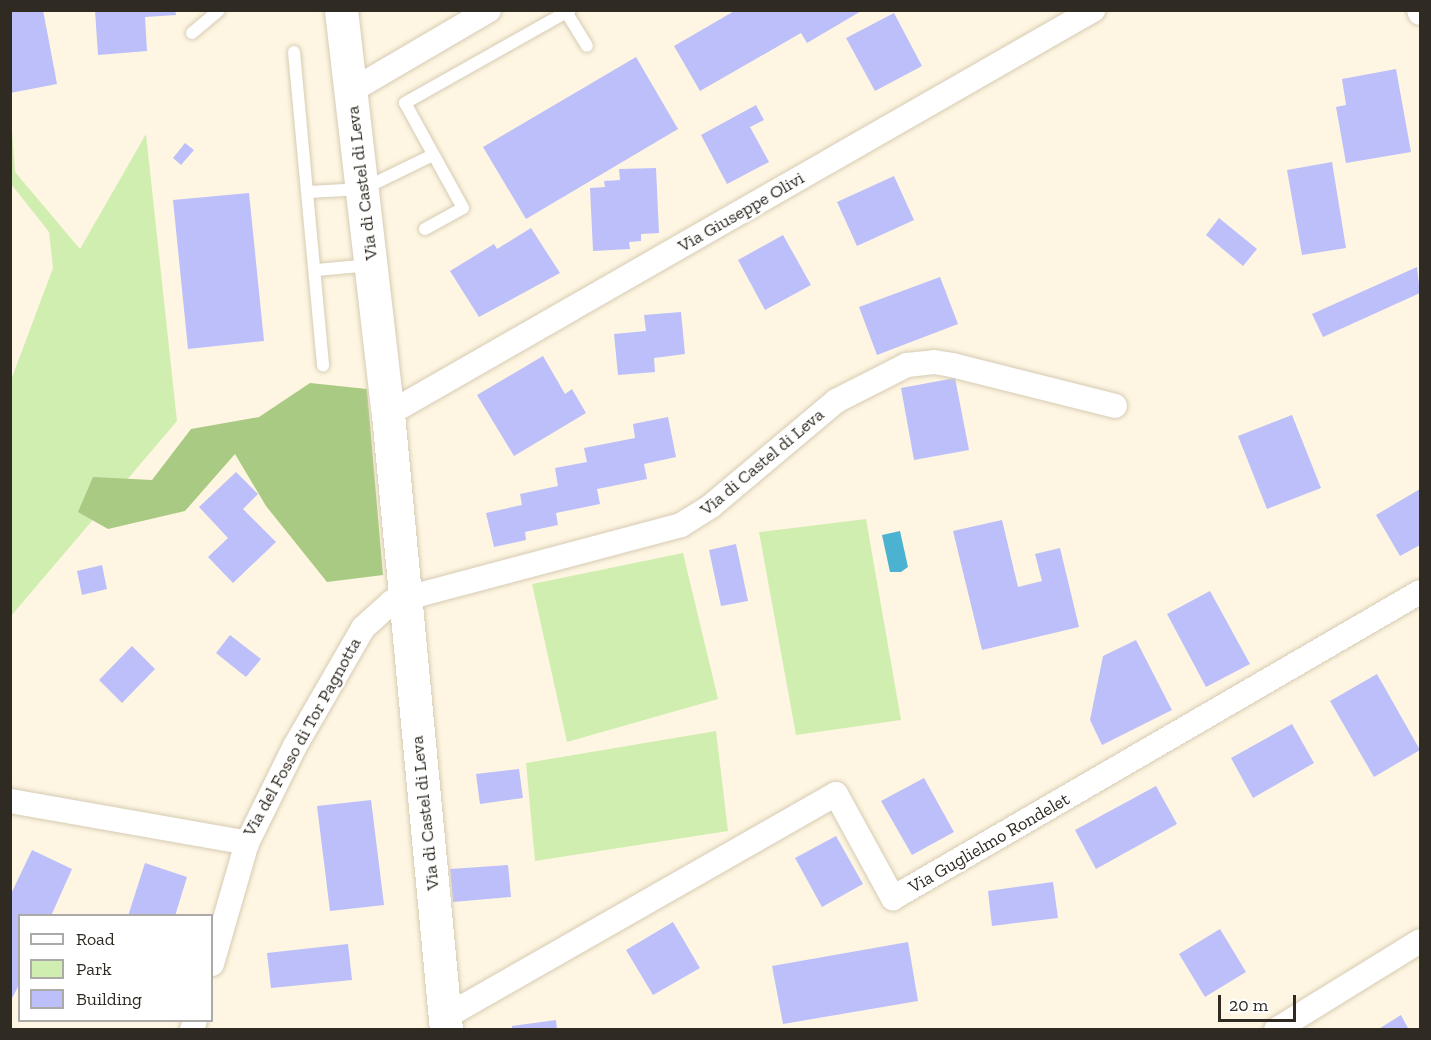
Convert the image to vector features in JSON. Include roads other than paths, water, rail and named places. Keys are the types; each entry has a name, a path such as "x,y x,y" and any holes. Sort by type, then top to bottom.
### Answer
{"street":[{"name":"Via di Castel di Leva","path":"341,10 388,414 446,1023"},
{"name":"Via di Castel di Leva","path":"351,91 489,10"},
{"name":"Via Giuseppe Olivi","path":"388,414 1094,10"},
{"name":"Via di Castel di Leva","path":"404,597 681,525 711,506 836,401 907,365 952,365 1115,406"},
{"name":"Via Guglielmo Rondelet","path":"446,1023 836,794 893,898 1420,592"},
{"name":"Via del Fosso di Tor Pagnotta","path":"10,801 247,843 295,746 363,628 381,609 404,597"},
{"path":"213,961 247,843"},
{"path":"1276,1029 1420,941"}],"lane":[{"path":"192,33 219,10"},
{"path":"425,229 463,208 405,103 567,11 586,46"},
{"path":"294,52 317,270 323,366"},
{"path":"309,192 363,189 433,155"},
{"path":"317,270 372,265"}],"water":[{"path":"900,531 908,567 901,572 890,572 882,535"}]}
